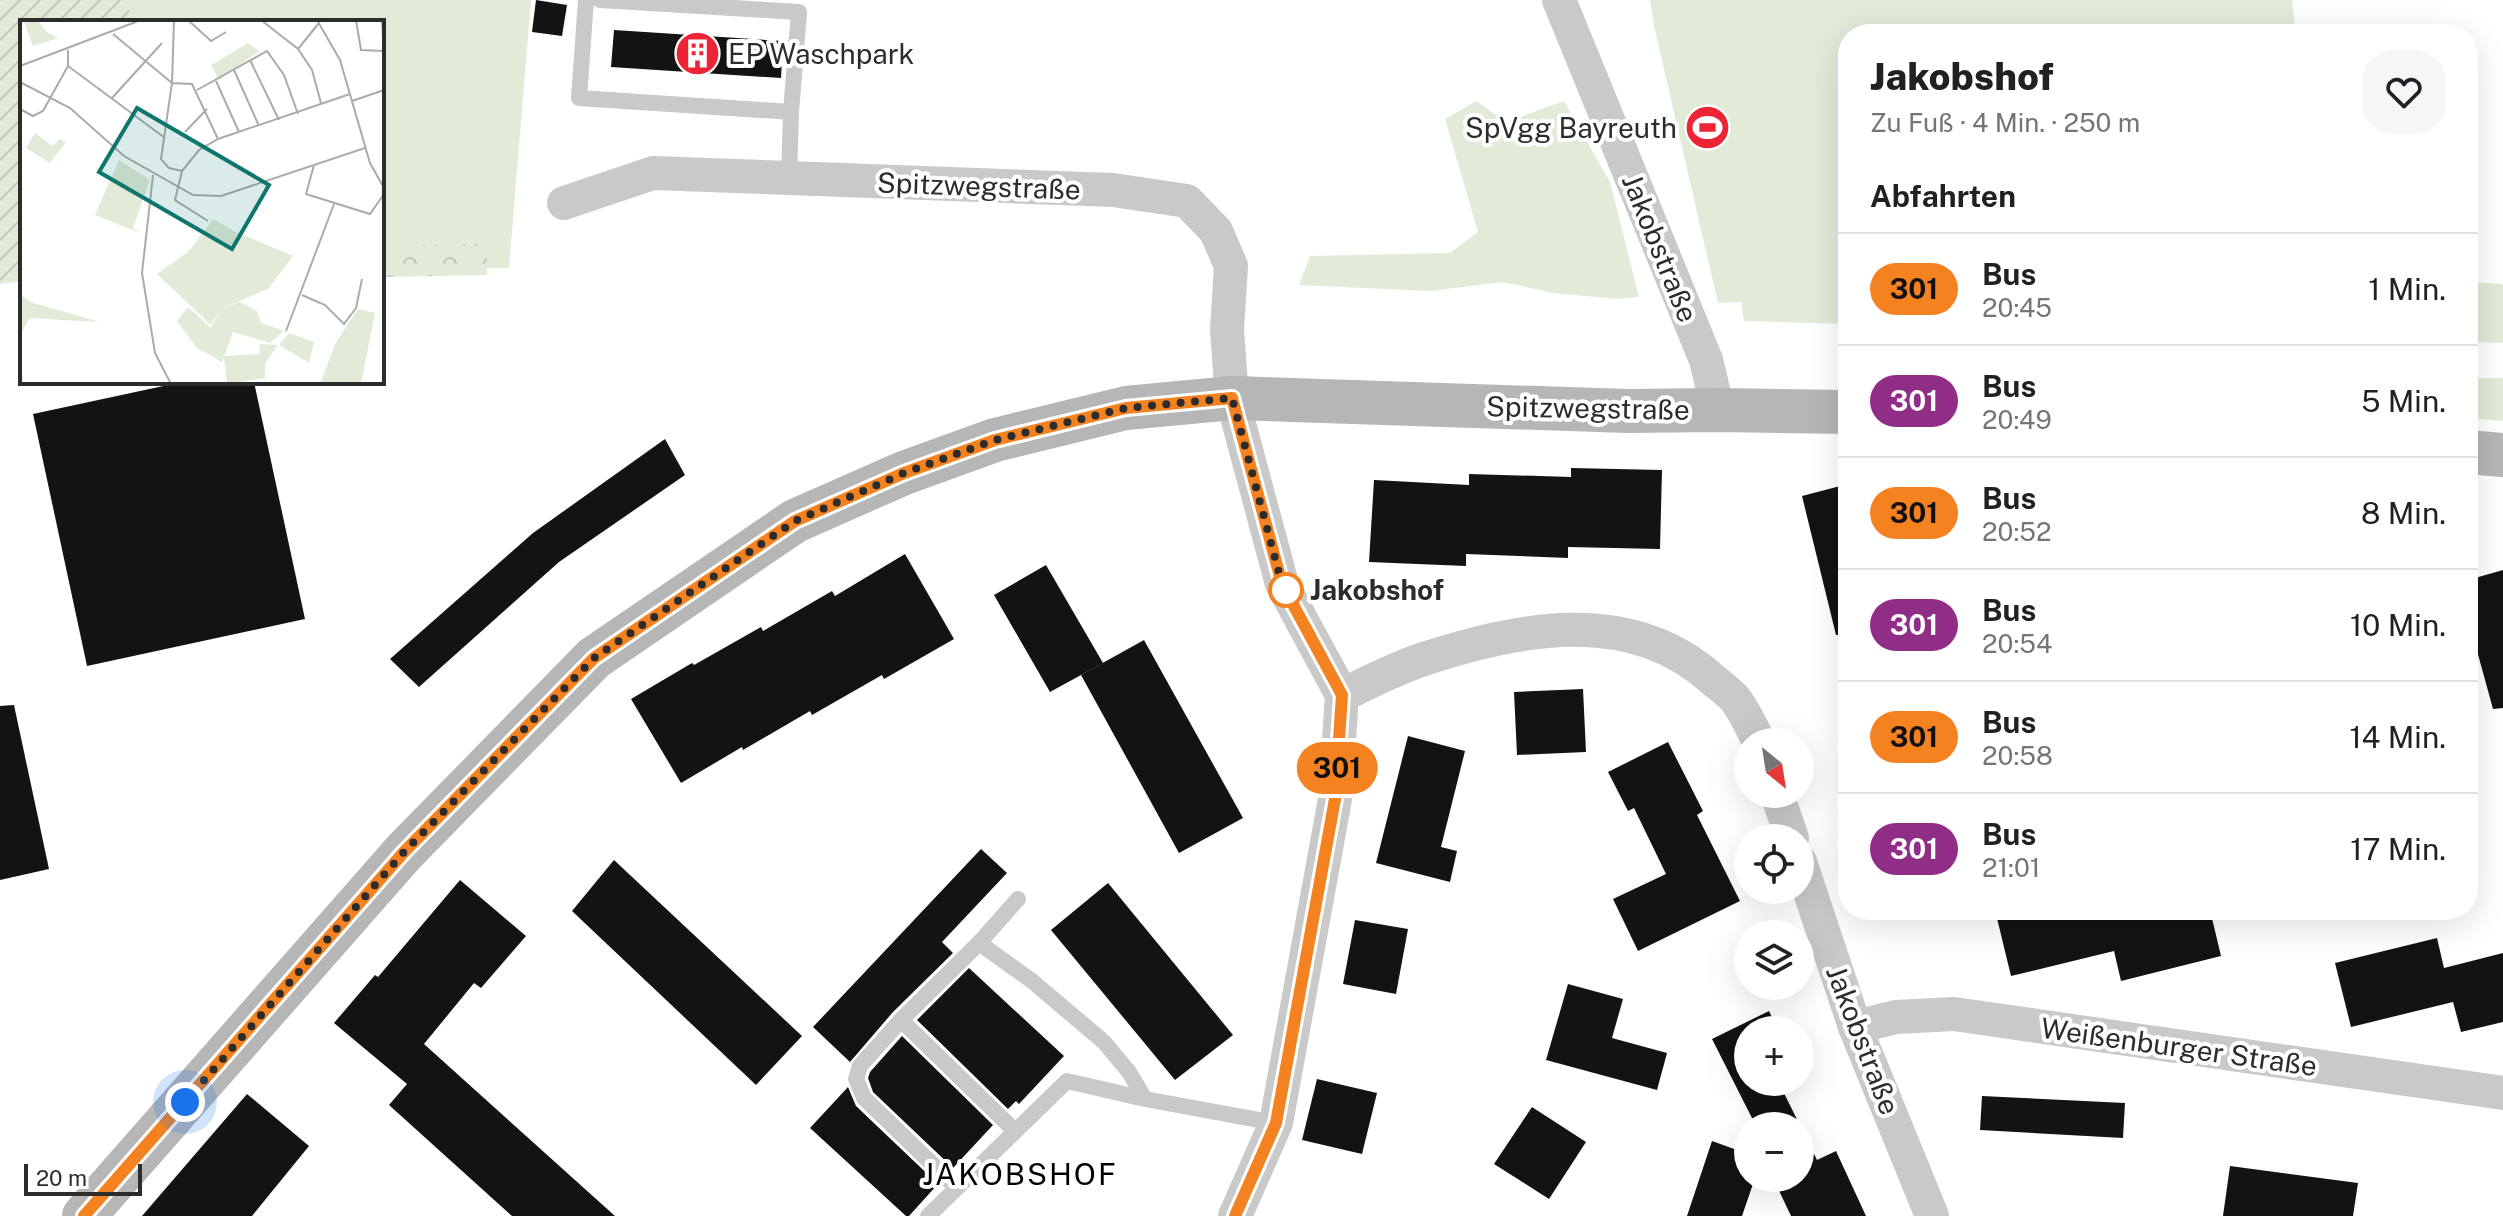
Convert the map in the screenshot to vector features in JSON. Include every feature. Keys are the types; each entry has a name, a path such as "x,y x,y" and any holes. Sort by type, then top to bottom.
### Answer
{"street":[{"name":"Jakobstraße","path":"1559,0 1706,360 1718,410"},
{"name":"Spitzwegstraße","path":"564,203 653,173 1113,190 1187,201 1216,231 1231,266 1227,330 1232,398"},
{"name":"Spitzwegstraße","path":"84,1216 404,852 594,658 795,521 904,473 995,440 1126,408 1232,398 1628,411 1838,412"},
{"path":"1232,398 1282,584 1342,695 1335,799 1276,1123 1235,1216"},
{"path":"2478,453 2503,455"},
{"path":"1342,695 1420,661 1497,639 1557,630 1613,631 1656,643 1695,663 1735,699 1751,728"},
{"name":"Jakobstraße","path":"1814,904 1855,1027 1932,1216"},
{"name":"Weißenburger Straße","path":"1855,1027 1896,1017 1954,1014 2503,1093"}],"lane":[{"path":"586,0 579,98 791,112"},
{"path":"600,0 799,12 789,179"},
{"path":"956,1187 864,1098 856,1079 860,1066 901,1020 979,943 1018,899"},
{"path":"979,943 1032,981 1104,1042 1129,1072 1145,1099"},
{"path":"901,1020 1015,1131"},
{"path":"928,1216 1067,1081 1276,1123"}],"green space":[{"path":"0,0 130,0 129,20 20,20 20,281 0,284"},
{"path":"130,0 531,0 509,268 384,269 384,20 129,20"},
{"path":"1650,0 2292,0 2295,24 1838,24 1838,324 1744,321 1741,302 1718,303"},
{"path":"1476,101 1506,122 1564,101 1610,182 1639,297 1617,299 1554,293 1502,282 1431,291 1299,285 1310,256 1450,253 1478,232 1445,119"},
{"path":"487,244 487,275 384,277 384,246"},
{"path":"2478,283 2503,284 2503,343 2478,342"},
{"path":"2478,378 2503,378 2503,421 2478,419"}],"building":[{"path":"536,0 567,5 562,36 532,32"},
{"name":"EP Waschpark","path":"614,30 783,41 781,78 611,67"},
{"path":"173,384 254,384 305,619 87,666 33,414"},
{"path":"665,439 685,475 559,562 419,687 390,659 533,533"},
{"path":"1571,468 1662,470 1660,549 1568,547 1568,558 1466,554 1466,566 1369,562 1374,480 1469,485 1469,474 1571,477"},
{"path":"1838,487 1838,635 1836,635 1802,496"},
{"path":"905,554 954,639 812,715 810,711 681,783 631,699 692,663 694,665 761,627 763,631 832,591 835,596"},
{"path":"1046,565 1103,663 1050,692 994,595"},
{"path":"2503,570 2503,708 2493,709 2478,654 2478,577"},
{"path":"1144,640 1243,818 1179,853 1081,675"},
{"path":"1583,689 1586,752 1517,755 1514,692"},
{"path":"14,705 49,869 0,880 0,706"},
{"path":"1408,736 1465,751 1441,847 1457,851 1450,882 1376,863"},
{"path":"1668,742 1703,811 1697,815 1734,889 1734,904 1638,951 1613,899 1666,874 1634,808 1628,811 1608,772"},
{"path":"981,849 1007,873 942,942 953,953 893,1012 850,1062 813,1027"},
{"path":"614,860 802,1036 756,1085 572,911"},
{"path":"460,880 526,936 481,988 474,983 424,1044 615,1216 512,1216 389,1105 407,1084 334,1023 375,975 378,977"},
{"path":"1108,883 1233,1035 1175,1080 1051,930"},
{"path":"1355,920 1408,929 1396,994 1343,984"},
{"path":"1997,920 2212,920 2221,956 2121,981 2114,951 2011,976"},
{"path":"2437,938 2444,968 2503,953 2503,1022 2461,1032 2453,1002 2351,1027 2335,963"},
{"path":"969,968 1064,1056 1019,1104 1016,1101 1008,1109 917,1020"},
{"path":"1568,984 1623,999 1612,1038 1667,1053 1657,1090 1546,1060"},
{"path":"1734,1028 1734,1082 1712,1039"},
{"path":"902,1036 993,1125 953,1168 873,1092 868,1078 870,1072"},
{"path":"1317,1079 1377,1093 1362,1154 1302,1140"},
{"path":"848,1087 856,1106 938,1184 909,1216 810,1128"},
{"path":"247,1094 309,1146 252,1216 142,1216"},
{"path":"1741,1096 1785,1096 1793,1112 1749,1112"},
{"path":"1982,1096 2125,1103 2123,1138 1980,1130"},
{"path":"1532,1107 1586,1142 1549,1199 1494,1164"},
{"path":"1712,1141 1734,1149 1734,1192 1750,1192 1742,1216 1687,1216"},
{"path":"1836,1151 1866,1216 1791,1216 1780,1192 1814,1192 1814,1154 1817,1160"},
{"path":"2230,1166 2358,1183 2353,1216 2223,1216"}],"bus line":[{"name":"301","path":"84,1216 404,852 594,658 795,521 904,473 995,440 1126,408 1232,398 1282,584 1342,695 1335,799 1276,1123 1235,1216"}],"place":[{"name":"EP Waschpark","path":"697,54"},
{"name":"SpVgg Bayreuth","path":"1708,128"},
{"name":"Jakobshof","path":"1286,590"}],"district":[{"name":"JAKOBSHOF","path":"1020,1175"}],"route":[{"path":"185,1102 404,852 594,658 795,521 904,473 995,440 1126,408 1232,398 1286,590"}]}
